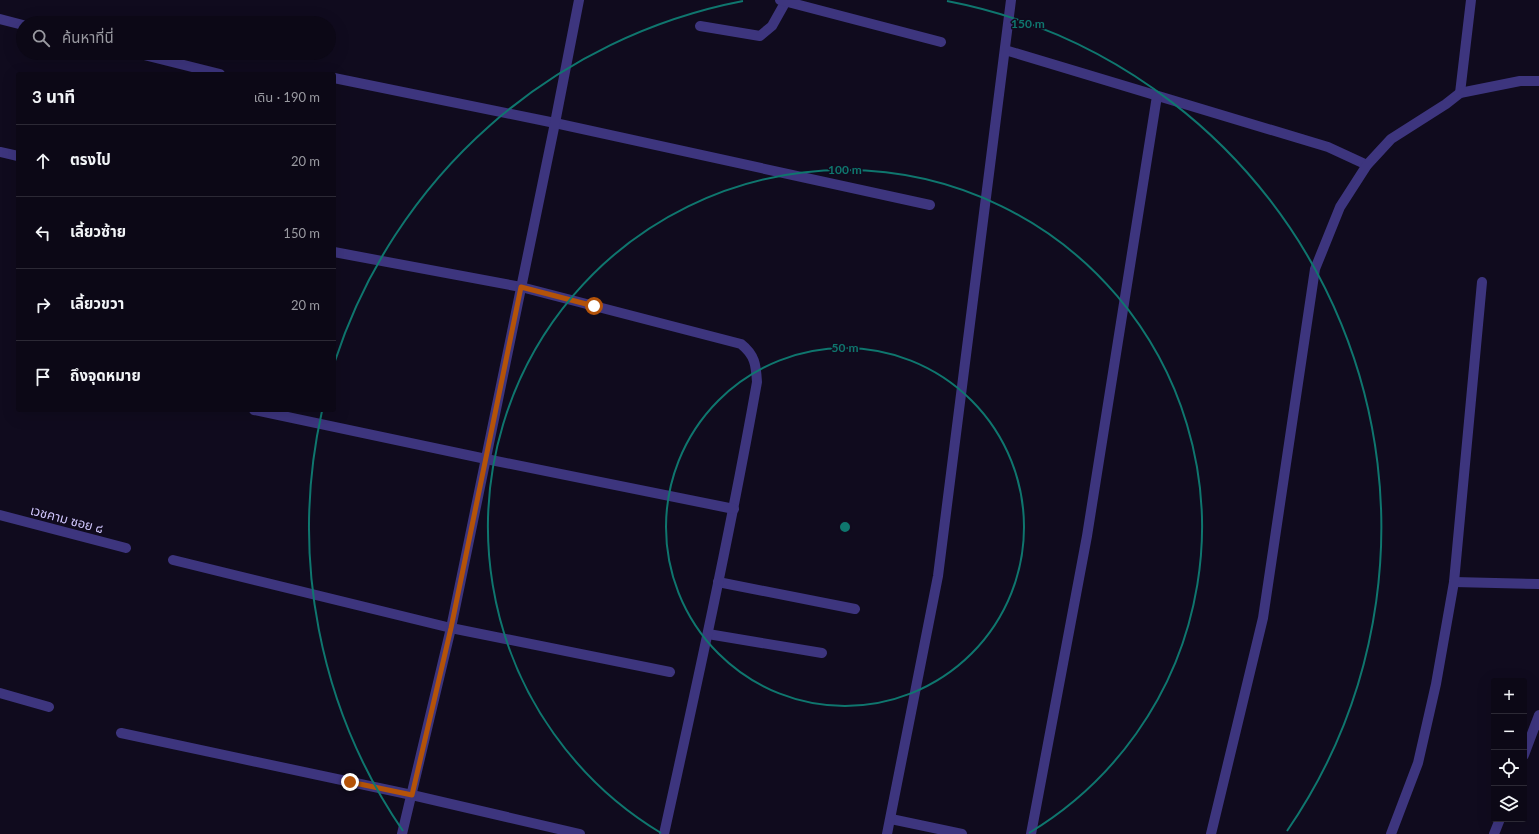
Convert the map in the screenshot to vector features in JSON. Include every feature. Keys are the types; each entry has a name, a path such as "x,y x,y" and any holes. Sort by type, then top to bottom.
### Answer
{"street":[{"path":"402,834 451,628 579,0"},
{"path":"887,834 938,576 1011,0"},
{"path":"1460,93 1471,0"},
{"path":"700,26 760,36 772,26 783,1 941,42"},
{"path":"0,19 16,23"},
{"path":"1005,50 1328,147 1368,165"},
{"path":"164,60 212,72"},
{"path":"336,78 555,123 930,205"},
{"path":"1211,834 1263,618 1315,269 1340,207 1368,165 1391,139 1446,104 1460,93 1520,81 1539,81"},
{"path":"1031,834 1087,536 1157,96"},
{"path":"0,152 16,156"},
{"path":"336,252 521,287 741,344 749,351 756,366 757,382 734,509 664,834"},
{"path":"1391,834 1418,763 1436,684 1454,582 1482,282"},
{"path":"263,412 734,509"},
{"name":"เวชคาม ซอย ๘","path":"0,515 126,548"},
{"path":"173,560 451,628 670,672"},
{"path":"718,582 855,609"},
{"path":"1454,582 1539,584"},
{"path":"708,634 822,653"},
{"path":"0,693 49,707"},
{"path":"1526,750 1539,715"},
{"path":"121,733 412,795 580,834"},
{"path":"891,819 962,834"},
{"path":"1494,834 1499,822"}],"route":[{"path":"350,782 412,795 451,628 521,287 594,306"}]}
